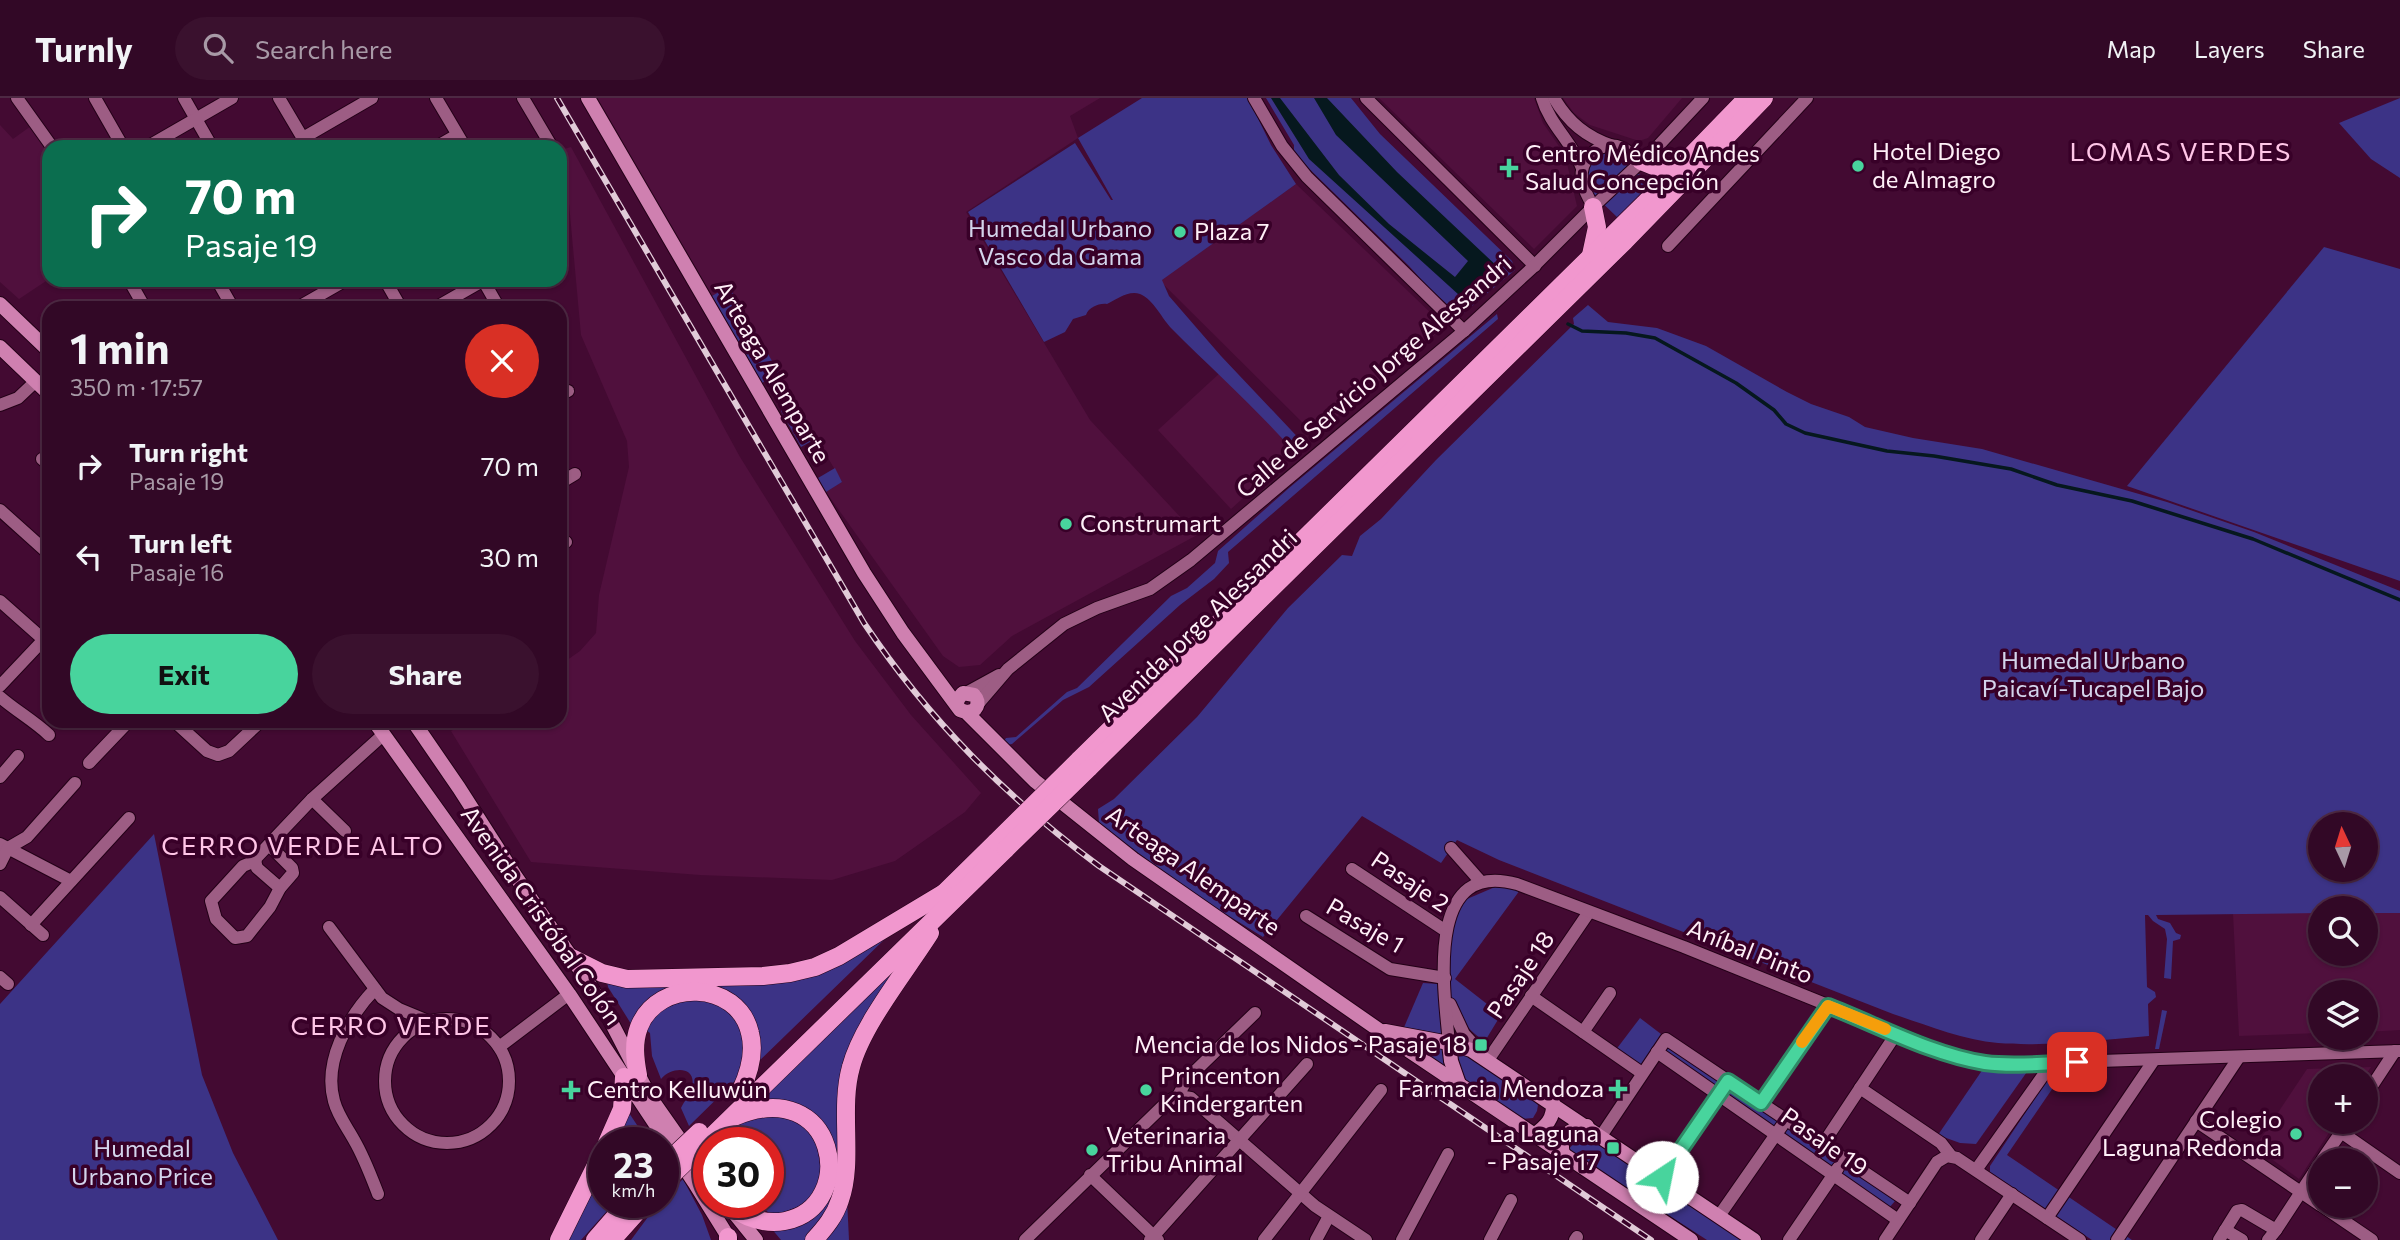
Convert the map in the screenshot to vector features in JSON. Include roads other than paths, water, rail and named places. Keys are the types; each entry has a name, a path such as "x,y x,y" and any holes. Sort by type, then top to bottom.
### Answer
{"highway":[{"name":"Avenida Jorge Alessandri","path":"1084,764 1747,98"},
{"name":"Avenida Jorge Alessandri","path":"718,1127 728,1120 1001,845 1615,251 1763,98"},
{"path":"1635,156 1658,168 1681,166"},
{"path":"1589,199 1597,228 1591,256"},
{"name":"Avenida Jorge Alessandri","path":"711,1127 741,1090 946,900"},
{"path":"572,958 602,973 627,979 790,973 815,967 839,956 946,900"},
{"path":"814,1240 831,1220 842,1195 846,1089 855,1054 946,900"},
{"path":"614,1127 631,1076 639,1027 647,1013 666,998 682,992 702,992 728,1001 748,1026 751,1059 741,1090"},
{"path":"728,1120 758,1109 786,1108 810,1120 820,1132 827,1149 829,1168 825,1186 818,1200 806,1212 791,1220 766,1222 754,1218"},
{"name":"Avenida Jorge Alessandri","path":"679,1160 693,1146"},
{"path":"559,1240 588,1181"},
{"path":"595,1240 614,1218"},
{"path":"612,1240 632,1218"},
{"path":"621,1240 627,1223"}],"main road":[{"name":"Arteaga Alemparte","path":"588,98 809,480 887,608 926,662 969,702 991,739 1035,781 1106,839 1377,1029 1691,1240"},
{"path":"0,304 42,344"},
{"path":"0,347 42,387"},
{"name":"Avenida Cristóbal Colón","path":"379,728 569,994 693,1160"},
{"name":"Avenida Cristóbal Colón","path":"418,728 608,1016 631,1076 666,1140 728,1239"},
{"path":"1377,1029 1471,1050 1754,1240"},
{"path":"1449,1043 1458,1084"},
{"path":"1534,1135 1549,1123 1553,1114 1553,1103"},
{"path":"1563,1154 1562,1141 1566,1133 1587,1126"},
{"path":"739,1218 756,1240"}],"street":[{"path":"17,98 47,140"},
{"path":"95,98 119,140"},
{"path":"184,98 208,140"},
{"path":"159,140 232,98"},
{"path":"279,98 304,140"},
{"path":"308,140 372,98"},
{"path":"436,98 460,140"},
{"path":"523,98 548,140"},
{"path":"1254,98 1282,146 1307,177 1464,331"},
{"path":"1366,98 1535,266"},
{"path":"1542,98 1550,118 1569,142 1582,168 1582,180 1589,199"},
{"path":"1554,98 1577,127 1593,138 1635,156"},
{"name":"Calle de Servicio Jorge Alessandri","path":"969,702 1048,635 1077,616 1150,589 1167,579 1464,331 1535,266 1579,221 1589,199 1635,156 1659,145 1703,98"},
{"path":"1668,246 1807,98"},
{"path":"448,140 457,135"},
{"path":"1582,168 1591,153 1601,147 1613,146"},
{"path":"310,301 334,287"},
{"path":"447,301 471,287"},
{"path":"0,405 18,398 36,381"},
{"path":"567,479 575,474"},
{"path":"0,510 42,548"},
{"path":"0,601 42,634"},
{"path":"0,686 42,641"},
{"path":"0,697 49,735"},
{"path":"89,763 122,728"},
{"path":"182,728 207,751 218,755 229,751 254,728"},
{"path":"269,845 294,871 280,888 270,907 245,937 235,938 218,922 211,907 212,898 243,866 254,861 312,799 384,734"},
{"path":"0,777 18,756"},
{"path":"4,846 27,837 75,783"},
{"path":"312,799 345,831"},
{"path":"31,925 129,818"},
{"path":"0,864 4,846"},
{"path":"4,846 71,881"},
{"path":"1449,1043 1444,955 1449,915 1460,896 1481,883 1451,848"},
{"path":"254,861 280,888"},
{"name":"Pasaje 2","path":"1352,869 1446,931"},
{"name":"Aníbal Pinto","path":"1481,883 1504,881 1684,947 1896,1034 1977,1062 2052,1063 2397,1051"},
{"path":"0,897 43,935"},
{"name":"Pasaje 18","path":"1488,1060 1588,912"},
{"name":"Pasaje 1","path":"1306,915 1390,970 1445,978"},
{"path":"329,927 375,989 392,1006 428,1021"},
{"path":"375,989 355,1014 344,1034 333,1067 332,1085 337,1110 379,1194"},
{"path":"1583,1032 1610,993"},
{"path":"499,1047 569,994"},
{"path":"1446,994 1464,1034 1488,1060"},
{"path":"1531,996 1642,1073"},
{"path":"1761,1103 1828,1006"},
{"path":"1178,1096 1187,1079 1255,1013"},
{"path":"448,1018 468,1022 486,1032 499,1047 508,1067 509,1089 496,1119 488,1128 469,1139 447,1143 426,1139 406,1128 392,1111 384,1079 389,1058 400,1039 418,1025 448,1018"},
{"path":"1822,1144 1896,1034"},
{"name":"Pasaje 19","path":"1898,1220 1657,1052 1666,1039 1910,1203"},
{"path":"2378,1078 2397,1051"},
{"path":"1601,1136 1657,1052"},
{"path":"2117,1240 2239,1057"},
{"path":"2047,1218 2154,1060"},
{"path":"1976,1170 2052,1063"},
{"path":"1090,1175 1154,1239 1307,1064"},
{"path":"1662,1177 1728,1081"},
{"path":"1860,1088 1941,1143 1951,1156 2047,1218 2063,1235 2080,1240"},
{"path":"1264,1240 1381,1090"},
{"path":"1025,1240 1168,1101 1178,1096 1191,1098 1300,1193 1366,1240"},
{"path":"1719,1216 1786,1120"},
{"path":"2196,1121 2308,1197"},
{"path":"2353,1134 2400,1172"},
{"path":"1402,1240 1448,1154"},
{"path":"1888,1239 1940,1159 1951,1156"},
{"path":"1789,1240 1844,1159"},
{"path":"2242,1240 2222,1235 2237,1211 2242,1210 2272,1235 2308,1182"},
{"path":"1981,1240 2012,1194"},
{"path":"1490,1240 1511,1200"},
{"path":"1316,1240 1329,1216"},
{"path":"2340,1218 2372,1240"}],"waterway":[{"path":"1568,324 1582,331 1626,333 1655,338 1736,383 1774,410 1786,424 1805,433 1887,451 2011,469 2057,485 2132,501 2253,539 2400,600"}],"railway":[{"path":"557,98 864,623 915,692 971,755 1032,812 1099,866 1651,1240"}],"place":[{"name":"Hotel Diego de Almagro","path":"1858,166"},
{"name":"Centro Médico Andes Salud Concepción","path":"1509,168"},
{"name":"Plaza 7","path":"1180,232"},
{"name":"Construmart","path":"1066,524"},
{"name":"Mencia de los Nidos - Pasaje 18","path":"1481,1045"},
{"name":"Farmacia Mendoza","path":"1618,1089"},
{"name":"Centro Kelluwün","path":"571,1090"},
{"name":"Princenton Kindergarten","path":"1146,1090"},
{"name":"Colegio Laguna Redonda","path":"2296,1134"},
{"name":"La Laguna - Pasaje 17","path":"1613,1148"},
{"name":"Veterinaria Tribu Animal","path":"1092,1150"}],"district":[{"name":"LOMAS VERDES","path":"2181,152"},
{"name":"CERRO VERDE ALTO","path":"303,846"},
{"name":"CERRO VERDE","path":"391,1026"}],"park label":[{"name":"Humedal Urbano Vasco da Gama","path":"1060,243"},
{"name":"Humedal Urbano Paicaví-Tucapel Bajo","path":"2093,675"},
{"name":"Humedal Urbano Price","path":"142,1163"}]}
